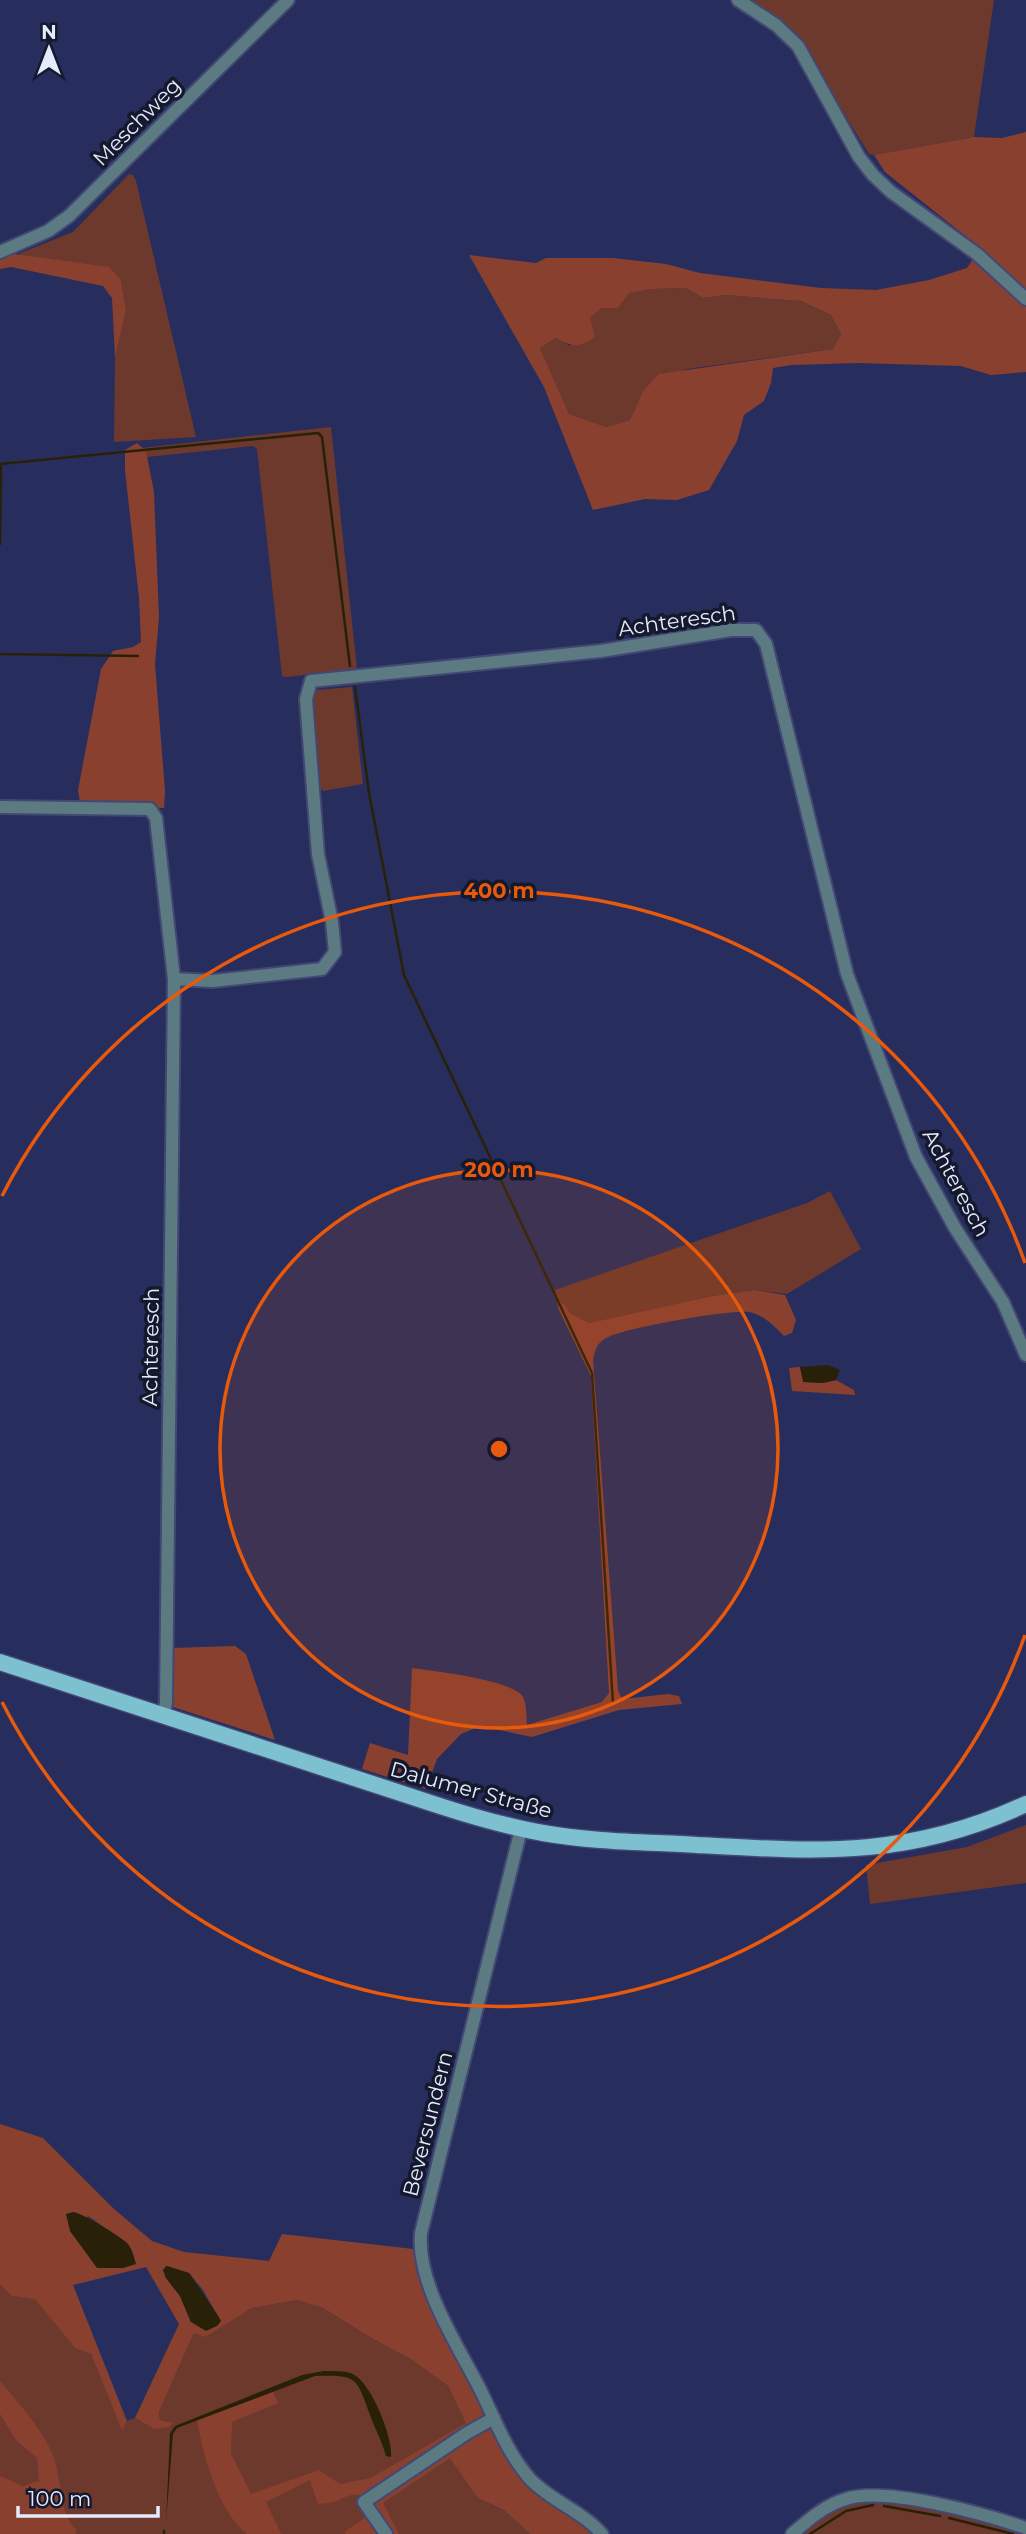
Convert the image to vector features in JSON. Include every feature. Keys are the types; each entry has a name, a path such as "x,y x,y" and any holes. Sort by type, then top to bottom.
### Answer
{"main road":[{"name":"Dalumer Straße","path":"0,1662 440,1807 521,1829 568,1837 799,1851 844,1851 927,1840 1026,1804"}],"street":[{"name":"Meschweg","path":"0,252 48,231 69,216 288,0"},
{"path":"738,0 776,25 798,46 859,157 873,176 977,254 1026,299"},
{"name":"Achteresch","path":"174,979 213,981 322,969 335,951 318,854 306,699 311,681 601,651 731,630 756,630 766,644 852,987 916,1157 955,1228 1003,1302 1026,1355"},
{"name":"Achteresch","path":"0,807 150,809 156,818 174,979 166,1703 163,1716"},
{"name":"Beversundern","path":"521,1829 420,2242 425,2272 436,2301 458,2351 510,2449 530,2478 602,2534"},
{"path":"386,2534 364,2502 494,2418"},
{"path":"792,2534 836,2502 871,2494 947,2507 1026,2528"}],"shaded area":[{"path":"748,0 994,0 974,137 869,154 807,54"},
{"path":"1026,132 1026,372 991,375 961,366 858,363 773,368 764,401 744,415 737,441 709,490 677,500 645,499 593,510 544,387 469,255 536,263 546,258 613,258 666,264 700,273 821,288 876,290 929,280 967,268 975,256 968,238 885,172 874,155 974,137 1002,138","holes":["686,288 703,298 726,295 801,301 831,315 841,334 833,349 659,374 643,391 630,420 606,427 569,414 540,348 556,338 576,345 589,341 595,337 590,318 602,308 618,308 629,293"]},
{"path":"129,174 133,175 136,181 196,437 114,442 115,358 126,311 121,280 18,254 73,232"},
{"path":"0,252 109,267 121,280 126,311 115,358 112,298 103,286 11,267 0,269"},
{"path":"686,288 703,298 726,295 801,301 831,315 841,334 833,349 687,369 643,391 630,420 606,427 569,414 540,348 556,338 570,346 590,318 602,308 618,308 628,293"},
{"path":"331,427 357,669 287,677 282,676 257,449 253,446 147,457 142,448"},
{"path":"137,443 146,451 154,492 159,617 155,664 164,808 80,802 78,790 101,669 113,651 133,647 141,642 125,470 125,450"},
{"path":"352,687 363,784 323,791 317,784 311,701 316,690"},
{"path":"830,1191 861,1249 787,1294 754,1290 712,1296 589,1323 570,1313 559,1303 558,1308 555,1290 807,1203"},
{"path":"754,1290 785,1295 796,1320 792,1333 784,1336 768,1321 754,1313 721,1313 616,1334 600,1342 593,1360 618,1690 622,1699 668,1694 679,1696 682,1704 619,1710 532,1737 480,1726 461,1734 437,1759 426,1789 362,1769 370,1743 408,1755 412,1668 472,1677 517,1691 524,1700 527,1725 602,1702 609,1693 591,1376 558,1308 559,1302 565,1305 570,1313 589,1323 712,1296"},
{"path":"828,1365 840,1370 836,1380 823,1383 803,1382 800,1367"},
{"path":"800,1367 804,1382 823,1383 836,1380 854,1390 855,1395 792,1391 789,1368"},
{"path":"235,1646 246,1654 275,1740 173,1707 171,1648"},
{"path":"1026,1825 1026,1883 870,1904 866,1865 967,1847"},
{"path":"0,2124 43,2138 114,2209 152,2241 184,2252 269,2261 282,2234 413,2249 433,2302 508,2451 595,2534 530,2534 504,2510 478,2498 450,2458 383,2503 399,2534 346,2534 344,2532 368,2516 367,2498 352,2495 335,2502 318,2504 310,2480 266,2502 281,2534 247,2534 228,2511 213,2482 197,2420 273,2392 278,2403 232,2422 231,2454 251,2494 319,2470 340,2484 371,2478 466,2423 448,2386 412,2360 323,2308 297,2300 252,2308 205,2337 194,2333 159,2412 160,2420 173,2423 169,2427 154,2429 135,2418 179,2324 146,2267 73,2285 127,2421 122,2430 91,2354 75,2348 35,2299 12,2296 0,2285","holes":["88,2216 127,2243 80,2244 70,2231","166,2266 189,2273 203,2290 221,2322 191,2322 180,2296 166,2278 163,2270"]},
{"path":"73,2212 109,2230 127,2243 136,2264 123,2268 97,2268 70,2231 66,2214"},
{"path":"167,2266 189,2273 221,2321 217,2326 206,2331 191,2322 180,2296 166,2278 163,2270"},
{"path":"0,2285 12,2296 35,2298 75,2348 91,2354 122,2429 127,2421 135,2418 154,2429 172,2423 160,2420 159,2412 194,2333 205,2336 252,2308 297,2300 323,2308 412,2360 448,2386 467,2423 478,2498 504,2510 530,2534 0,2534"},
{"path":"324,2371 349,2373 362,2382 381,2414 389,2438 391,2457 386,2456 358,2386 348,2378 340,2376 315,2376 177,2428 173,2434 166,2522 170,2433 175,2426 302,2375"},
{"path":"0,2381 30,2417 49,2447 57,2467 63,2505 76,2534 0,2534 0,2476 23,2486 39,2481 37,2458 16,2440 0,2414"},
{"path":"883,2499 1026,2530 1026,2534 800,2534 837,2507"}],"waterway":[{"path":"0,464 318,433 322,437 350,666"},
{"path":"0,544 1,464"},
{"path":"0,654 138,656"},
{"path":"355,687 369,793 404,975 592,1373 613,1703"},
{"path":"810,2534 846,2511 873,2505"},
{"path":"884,2506 940,2516"},
{"path":"949,2518 1013,2534"}]}
